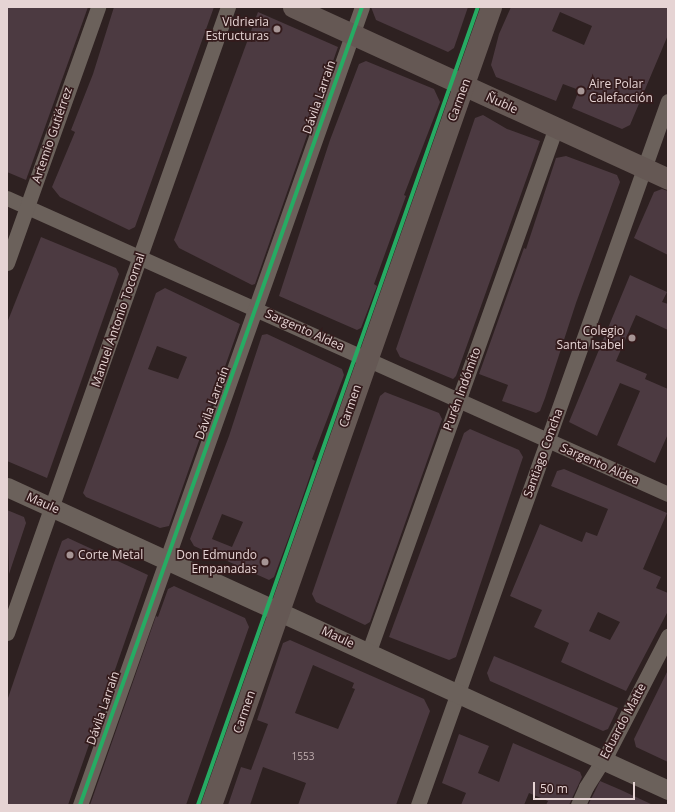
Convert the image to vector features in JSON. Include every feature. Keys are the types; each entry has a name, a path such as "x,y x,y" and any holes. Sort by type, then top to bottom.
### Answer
{"main road":[{"name":"Ñuble","path":"293,7 668,178"},
{"name":"Carmen","path":"211,805 491,7"}],"street":[{"name":"Artemio Gutiérrez","path":"7,263 98,7"},
{"name":"Manuel Antonio Tocornal","path":"7,633 228,7"},
{"name":"Dávila Larraín","path":"80,805 166,559 257,309 362,7"},
{"name":"Santiago Concha","path":"418,805 668,101"},
{"name":"Purén Indómito","path":"369,651 556,127"},
{"name":"Sargento Aldea","path":"7,198 668,494"},
{"name":"Maule","path":"7,487 369,651 668,790"},
{"name":"Eduardo Matte","path":"578,805 592,775 603,760 668,636"}],"building":[{"path":"7,7 88,7 26,180 7,172"},
{"path":"114,7 214,7 135,227 129,230 60,197 52,187 75,132 71,130 93,74"},
{"path":"371,7 468,7 454,48 448,52 376,20"},
{"path":"511,7 668,7 668,35 630,125 622,129 572,108 579,90 563,84 556,101 496,77 491,65 499,34","holes":["560,12 592,26 584,45 552,31"]},
{"path":"258,12 338,47 255,284 252,285 179,248 174,240"},
{"path":"366,61 434,89 440,102 404,195 406,196 374,284 377,286 361,328 357,330 279,296 330,140 359,64"},
{"path":"483,115 507,129 540,141 456,376 453,379 400,357 396,349 475,118"},
{"path":"566,156 617,175 620,182 576,303 545,398 540,411 536,413 502,401 508,385 479,374 524,248 526,249 556,158"},
{"path":"662,189 668,191 668,255 634,238 654,192"},
{"path":"41,237 116,268 119,274 47,478 7,461 7,323"},
{"path":"630,275 667,292 662,302 668,304 668,330 636,315 616,361 647,374 645,379 668,389 668,434 655,463 617,445 640,391 620,383 597,436 569,422"},
{"path":"165,288 240,324 169,526 160,528 86,497 83,493 156,293","holes":["157,346 187,357 178,379 148,369"]},
{"path":"267,334 342,369 344,375 312,459 315,461 290,534 274,577 269,580 194,546 190,539 229,436 262,335","holes":["222,514 243,522 232,547 212,539"]},
{"path":"385,392 439,413 442,419 370,622 365,625 316,602 312,594 380,396"},
{"path":"470,429 519,450 523,457 456,657 449,660 389,637 464,433"},
{"path":"564,469 667,513 643,569 661,577 656,588 668,593 668,611 626,691 561,662 569,643 534,627 542,610 510,596 540,524 582,542 586,532 597,536 608,509 551,486 557,471","holes":["598,612 620,622 610,640 589,631"]},
{"path":"7,510 24,517 26,523 9,574"},
{"path":"68,538 148,575 68,805 7,805 7,701 62,541"},
{"path":"174,586 245,618 249,627 186,805 90,805 156,616 158,617 168,589"},
{"path":"290,640 424,699 430,711 396,805 298,805 306,783 263,767 250,805 228,805 241,767 251,770 268,724 257,720 283,643","holes":["313,665 354,683 352,688 355,689 338,729 295,713"]},
{"path":"494,656 618,708 608,729 603,731 490,681 487,673"},
{"path":"668,670 668,762 636,747 634,739"},
{"path":"459,734 489,746 478,773 499,782 513,743 580,772 582,777 569,805 546,805 548,801 529,793 524,805 461,805 466,793 442,783"},
{"path":"600,781 621,790 653,805 588,805"}],"cycle path":[{"path":"80,805 362,7"},
{"path":"198,805 478,7"}],"place":[{"name":"Vidrieria Estructuras","path":"277,29"},
{"name":"Aire Polar Calefacción","path":"581,91"},
{"name":"Colegio Santa Isabel","path":"632,338"},
{"name":"Corte Metal","path":"70,555"},
{"name":"Don Edmundo Empanadas","path":"265,562"}]}
